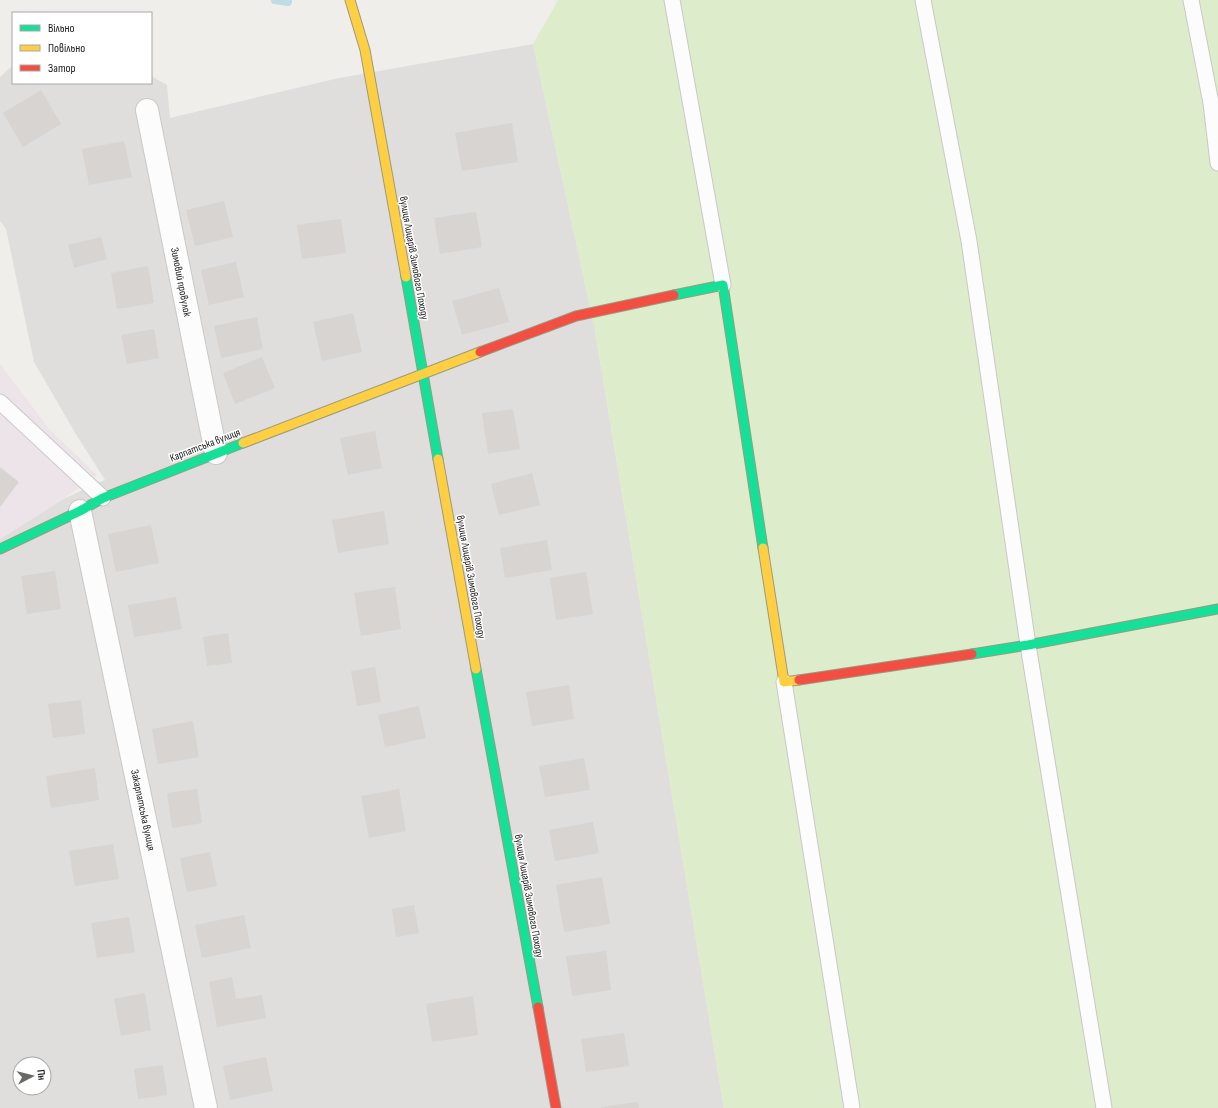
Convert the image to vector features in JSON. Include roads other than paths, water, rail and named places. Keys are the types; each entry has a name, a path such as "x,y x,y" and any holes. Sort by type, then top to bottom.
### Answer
{"street":[{"name":"вулиця Лицарів Зимового Походу","path":"350,0 365,50 556,1108"},
{"name":"Зимовий провулок","path":"147,110 216,453"},
{"name":"Карпатська вулиця","path":"0,549 104,498 216,453 576,316 723,285"},
{"path":"723,285 784,682 1028,646 1218,609"},
{"name":"Закарпатська вулиця","path":"80,511 206,1108"}],"lane":[{"path":"672,0 723,285"},
{"path":"922,0 969,241 1028,646 1104,1108"},
{"path":"1191,0 1211,103 1218,163"},
{"path":"1,406 104,498"},
{"path":"784,682 852,1108"}],"waterway":[{"path":"275,0 288,2"}]}
